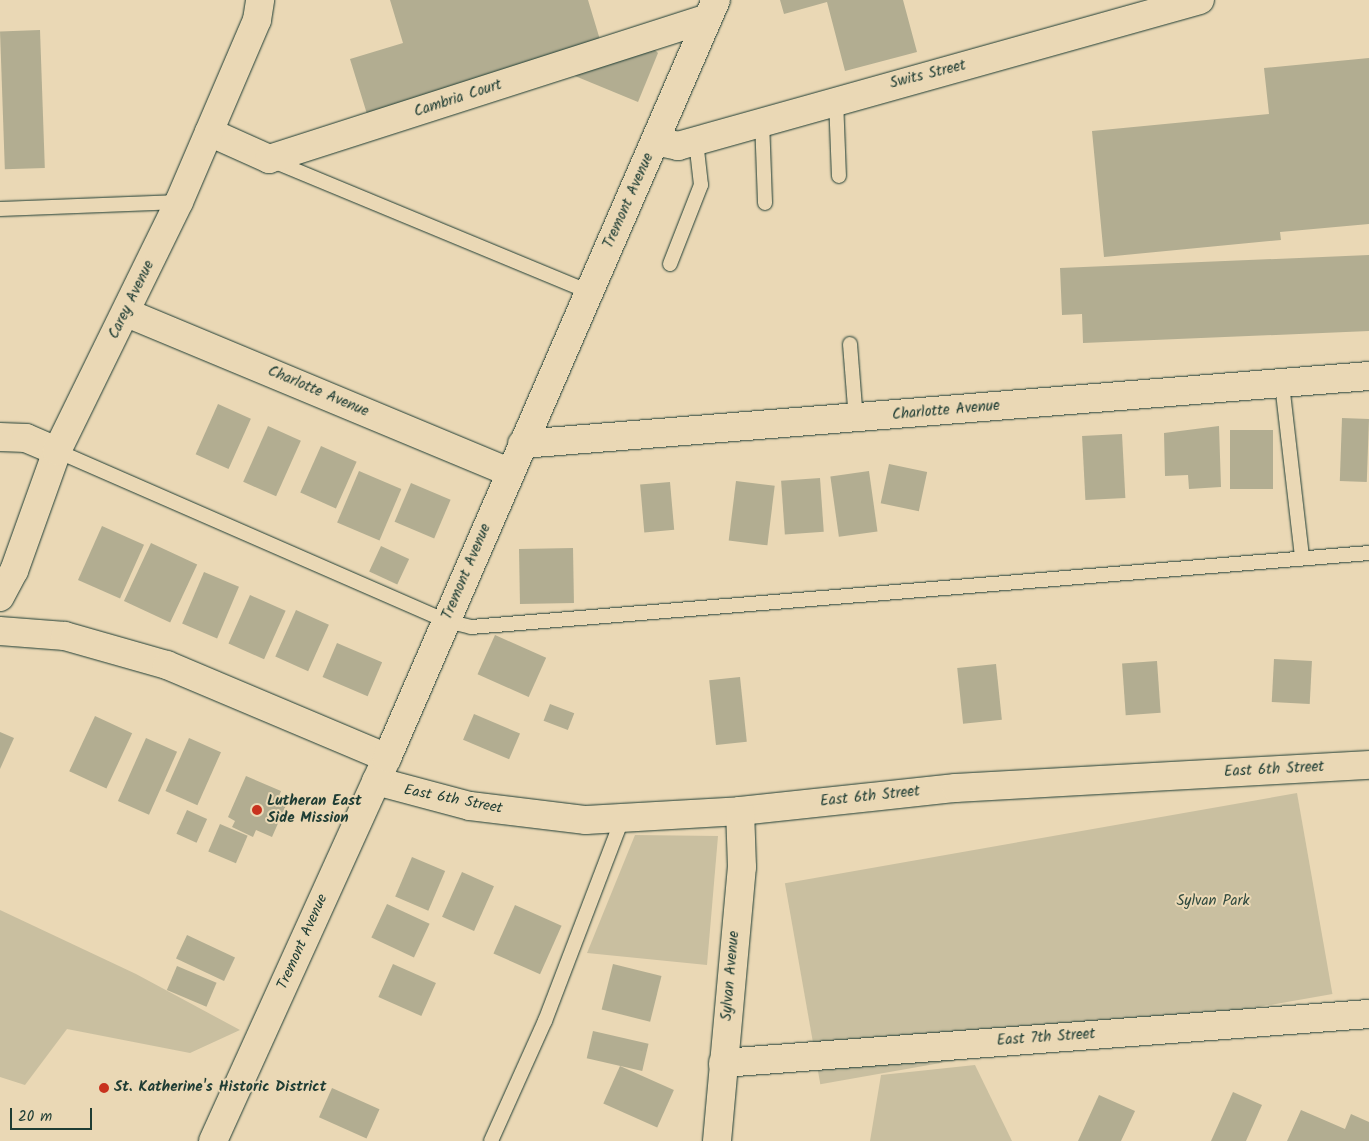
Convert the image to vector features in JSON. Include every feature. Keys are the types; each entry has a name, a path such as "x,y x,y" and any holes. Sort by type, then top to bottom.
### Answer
{"street":[{"name":"Carey Avenue","path":"0,597 14,571 57,452 127,312 179,202 257,20 260,0"},
{"name":"Swits Street","path":"655,141 678,146 836,99 1200,0"},
{"name":"Tremont Avenue","path":"212,1141 447,621 509,472 712,9"},
{"name":"Cambria Court","path":"269,159 712,9"},
{"path":"209,132 269,159"},
{"name":"Charlotte Avenue","path":"127,312 509,472"},
{"name":"Charlotte Avenue","path":"522,444 856,420 1369,376"},
{"path":"0,437 26,438 57,452"},
{"name":"East 6th Street","path":"0,631 65,636 167,665 381,770 470,806 586,820 740,811 956,788 1369,765"},
{"name":"Sylvan Avenue","path":"717,1141 742,866 740,811"},
{"name":"East 7th Street","path":"723,1063 1369,1014"}],"lane":[{"path":"836,99 839,176"},
{"path":"762,120 765,203"},
{"path":"670,264 701,185 696,140"},
{"path":"269,159 588,292"},
{"path":"0,209 179,202"},
{"path":"850,344 856,420"},
{"path":"1282,384 1302,558"},
{"path":"57,452 447,621 472,627 1369,553"},
{"path":"491,1141 545,1021 622,819"}],"green space":[{"name":"Sylvan Park","path":"1297,793 1332,994 820,1084 785,883"},
{"path":"635,835 718,836 707,965 587,953"},
{"path":"0,910 136,974 240,1030 190,1053 67,1029 25,1085 0,1077"},
{"path":"975,1065 1012,1141 870,1141 881,1075"}],"building":[{"path":"390,0 588,0 601,43 367,114 350,59 403,43"},
{"path":"780,0 903,0 917,52 845,71 827,2 784,14"},
{"path":"40,30 45,168 5,169 0,31"},
{"path":"652,47 658,53 638,102 575,76 577,70"},
{"path":"1369,58 1369,224 1280,232 1281,240 1104,257 1092,131 1269,114 1264,68"},
{"path":"1369,255 1369,331 1083,343 1082,314 1062,315 1060,268"},
{"path":"218,404 251,419 229,469 196,454"},
{"path":"1342,418 1369,419 1367,482 1340,481"},
{"path":"268,426 301,441 276,496 243,482"},
{"path":"1219,426 1221,487 1189,489 1188,475 1165,476 1164,433"},
{"path":"1230,430 1273,430 1273,489 1230,489"},
{"path":"1122,434 1125,498 1085,500 1082,436"},
{"path":"321,446 357,462 336,508 300,493"},
{"path":"889,464 927,472 919,511 881,503"},
{"path":"359,471 401,489 379,541 337,523"},
{"path":"869,471 877,531 839,537 830,476"},
{"path":"820,478 824,532 785,535 781,481"},
{"path":"736,481 775,486 767,545 729,541"},
{"path":"670,482 674,530 644,532 640,485"},
{"path":"411,483 451,500 434,538 395,522"},
{"path":"102,526 144,545 120,599 78,580"},
{"path":"151,543 197,565 170,623 124,601"},
{"path":"381,546 409,559 397,584 369,571"},
{"path":"573,548 574,603 520,604 519,549"},
{"path":"204,572 239,587 217,638 182,624"},
{"path":"250,595 286,611 264,659 228,643"},
{"path":"296,610 329,625 308,671 275,657"},
{"path":"495,635 546,658 529,697 478,674"},
{"path":"337,643 382,662 368,696 323,677"},
{"path":"1274,659 1312,661 1310,704 1272,702"},
{"path":"1157,661 1161,713 1126,715 1122,663"},
{"path":"996,664 1002,720 963,724 957,668"},
{"path":"740,677 747,742 716,745 709,680"},
{"path":"550,704 574,713 568,730 544,721"},
{"path":"474,714 520,734 509,759 463,740"},
{"path":"95,716 132,733 106,789 69,771"},
{"path":"0,732 14,738 0,769"},
{"path":"146,738 177,752 149,815 118,801"},
{"path":"189,738 221,752 197,805 165,791"},
{"name":"Lutheran East Side Mission","path":"246,776 281,791 278,799 287,803 272,837 256,830 253,837 232,827 235,821 228,817"},
{"path":"187,810 207,819 197,843 176,834"},
{"path":"220,824 248,836 236,863 208,852"},
{"path":"412,857 445,871 428,911 395,897"},
{"path":"462,872 494,886 474,931 442,917"},
{"path":"387,904 430,924 414,957 371,938"},
{"path":"515,905 562,926 540,974 493,953"},
{"path":"187,935 235,957 224,981 176,959"},
{"path":"393,964 436,983 421,1016 378,997"},
{"path":"613,964 662,976 650,1022 602,1010"},
{"path":"177,966 217,983 206,1007 167,990"},
{"path":"593,1031 649,1044 642,1071 587,1058"},
{"path":"620,1066 674,1090 657,1127 603,1103"},
{"path":"332,1088 380,1109 366,1138 319,1117"},
{"path":"1233,1092 1262,1105 1246,1141 1211,1141"},
{"path":"1099,1095 1135,1111 1121,1141 1078,1141"},
{"path":"1301,1110 1345,1129 1351,1114 1369,1122 1369,1141 1287,1141"}],"place":[{"name":"Lutheran East Side Mission","path":"257,810"},
{"name":"St. Katherine's Historic District","path":"104,1088"}]}
